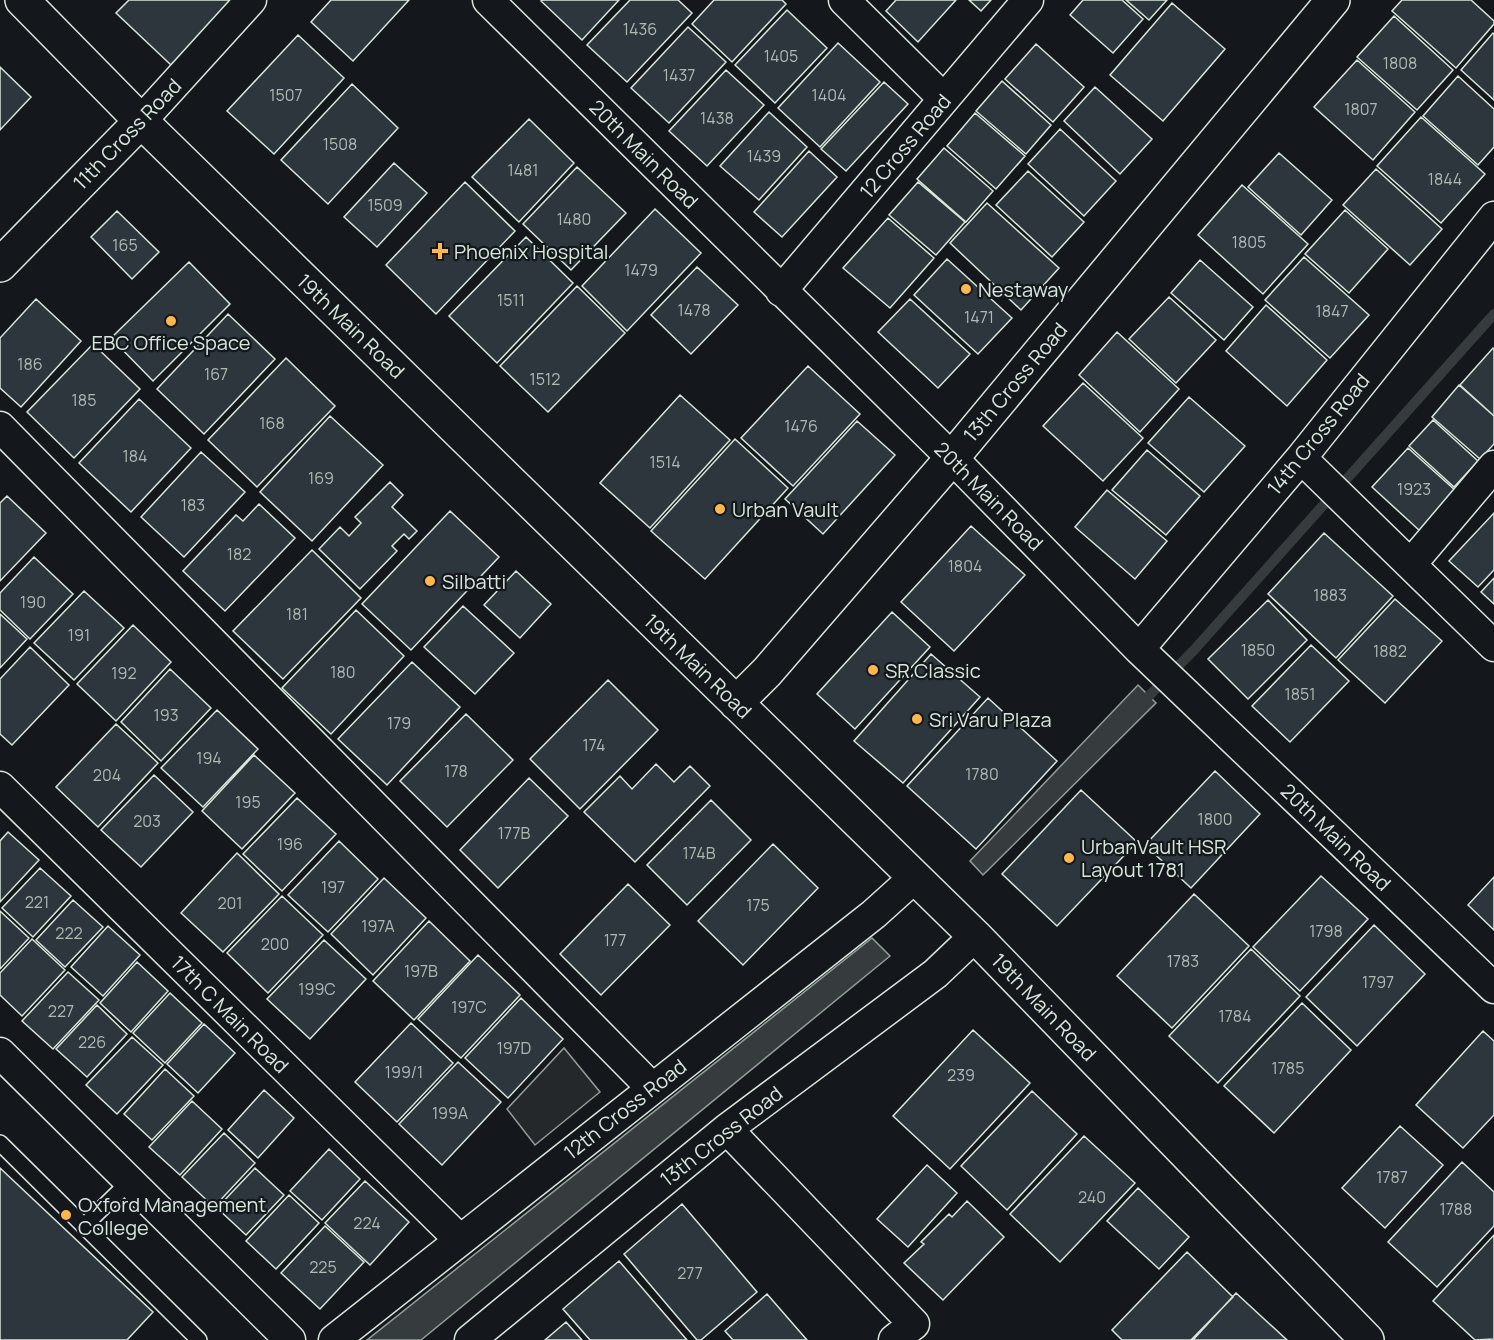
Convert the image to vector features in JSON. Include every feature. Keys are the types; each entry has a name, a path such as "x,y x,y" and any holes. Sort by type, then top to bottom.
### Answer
{"main road":[{"name":"19th Main Road","path":"22,0 141,121 931,892 1367,1340"},
{"name":"13th Cross Road","path":"736,703 767,672 952,458 1333,0"},
{"name":"11th Cross Road","path":"0,265 141,121"}],"street":[{"name":"11th Cross Road","path":"141,121 251,0"},
{"name":"20th Main Road","path":"488,0 952,458 1139,649 1494,988"},
{"path":"844,0 944,99"},
{"name":"12 Cross Road","path":"781,291 1028,0"},
{"name":"14th Cross Road","path":"1139,649 1301,458 1494,217"},
{"path":"0,427 652,1088"},
{"path":"1301,458 1494,646"},
{"path":"1412,564 1494,466"},
{"name":"17th C Main Road","path":"0,787 460,1240"},
{"name":"12th Cross Road","path":"334,1340 865,921 931,892"},
{"name":"13th Cross Road","path":"470,1340 727,1129 935,975 975,936"},
{"path":"3,1060 130,1181 290,1340"},
{"path":"727,1129 914,1324 894,1340"}],"lane":[{"path":"0,1143 199,1340"},
{"path":"84,1226 130,1181"}],"shaded area":[{"path":"1138,685 1156,703 983,875 970,861"},
{"path":"872,938 890,956 421,1340 367,1340"},
{"path":"564,1048 600,1092 535,1145 507,1109"}],"building":[{"path":"129,0 232,0 171,65 116,13"},
{"path":"331,0 409,0 353,61 311,22"},
{"path":"619,0 582,40 541,1"},
{"path":"630,0 678,0 692,13 627,82 587,45"},
{"path":"714,0 782,0 786,4 732,62 692,24"},
{"path":"896,0 956,0 918,42 886,11"},
{"path":"969,0 991,0 981,11"},
{"path":"1083,0 1122,0 1143,19 1113,53 1070,15"},
{"path":"1126,0 1167,0 1149,20"},
{"path":"1402,0 1471,0 1494,21 1494,24 1456,68 1392,11"},
{"path":"1172,3 1225,49 1163,121 1110,75"},
{"path":"787,10 827,48 775,103 735,65"},
{"path":"1394,16 1453,70 1417,110 1357,57"},
{"path":"688,27 726,62 669,123 631,88"},
{"path":"1494,34 1494,100 1461,70"},
{"path":"298,35 344,78 274,154 227,111"},
{"path":"838,43 880,82 820,147 778,108"},
{"path":"1036,44 1084,87 1053,122 1005,79"},
{"path":"1357,60 1415,112 1373,160 1314,107"},
{"path":"0,67 31,97 0,130"},
{"path":"726,70 764,105 707,166 669,131"},
{"path":"1458,76 1494,109 1494,147 1478,165 1423,116"},
{"path":"1002,81 1051,125 1026,154 976,111"},
{"path":"884,82 908,104 846,171 821,149"},
{"path":"352,84 398,128 328,204 281,160"},
{"path":"1095,87 1152,139 1120,174 1064,121"},
{"path":"769,112 807,147 759,200 720,166"},
{"path":"975,113 1025,156 996,189 947,146"},
{"path":"1421,117 1485,174 1441,223 1377,166"},
{"path":"529,119 574,163 519,222 472,177"},
{"path":"1060,129 1116,181 1084,216 1028,164"},
{"path":"944,148 993,191 966,222 917,179"},
{"path":"809,151 837,177 782,237 754,212"},
{"path":"1279,153 1332,200 1301,235 1248,187"},
{"path":"394,163 427,193 377,247 344,217"},
{"path":"577,167 626,213 571,270 523,224"},
{"path":"1376,169 1442,229 1410,265 1343,205"},
{"path":"1028,171 1084,222 1052,257 996,205"},
{"name":"Phoenix Hospital","path":"465,182 515,231 436,314 386,265"},
{"path":"918,182 965,222 936,255 889,215"},
{"path":"1242,185 1308,244 1263,294 1198,235"},
{"path":"987,203 1059,268 1021,310 950,243"},
{"path":"655,209 701,253 627,331 582,286"},
{"path":"1345,210 1388,249 1349,293 1305,254"},
{"path":"117,211 159,252 132,279 91,237"},
{"path":"888,218 934,258 890,308 843,268"},
{"path":"526,237 573,283 497,363 449,316"},
{"path":"1304,257 1369,315 1330,358 1265,300"},
{"path":"947,259 1012,318 978,354 914,295"},
{"path":"1200,260 1253,307 1224,340 1171,293"},
{"name":"EBC Office Space","path":"189,262 230,304 153,381 111,338"},
{"path":"697,267 738,305 691,354 651,315"},
{"path":"577,286 625,333 548,412 500,366"},
{"path":"1169,297 1216,340 1176,383 1129,339"},
{"path":"36,299 81,341 21,407 0,388 0,338"},
{"path":"910,299 970,354 938,388 878,332"},
{"path":"1266,305 1327,360 1287,406 1226,351"},
{"path":"228,314 275,359 204,434 157,389"},
{"path":"1117,332 1179,389 1140,432 1079,375"},
{"path":"93,344 140,389 74,458 27,412"},
{"path":"1494,349 1494,416 1460,385"},
{"path":"286,358 335,406 257,487 208,440"},
{"path":"808,366 860,414 793,486 741,438"},
{"path":"1083,383 1143,438 1103,481 1043,426"},
{"path":"1459,385 1494,416 1494,444 1480,459 1432,417"},
{"path":"680,395 730,440 650,528 600,483"},
{"path":"1189,397 1245,446 1204,492 1148,443"},
{"path":"139,399 191,448 131,512 79,463"},
{"path":"330,416 383,465 312,541 260,492"},
{"path":"1433,420 1478,461 1454,487 1409,446"},
{"path":"857,421 895,455 823,534 785,499"},
{"name":"Urban Vault","path":"735,439 788,488 705,579 651,531"},
{"path":"1408,448 1456,491 1420,531 1372,487"},
{"path":"1147,450 1200,496 1166,535 1112,490"},
{"path":"201,452 245,492 184,557 141,517"},
{"path":"390,482 403,495 392,507 417,531 409,539 404,534 392,546 397,551 360,589 319,549 340,527 349,536 361,523 355,517"},
{"path":"1107,490 1167,541 1135,579 1075,527"},
{"path":"7,496 46,533 0,581 0,503"},
{"path":"259,504 295,538 225,611 183,571 236,515 243,521"},
{"name":"Silbatti","path":"450,511 499,557 411,650 362,604"},
{"path":"1494,513 1494,570 1478,587 1449,561"},
{"path":"971,526 1025,575 954,651 901,602"},
{"path":"1324,533 1393,596 1336,658 1268,594"},
{"path":"312,550 361,598 283,679 233,631"},
{"path":"34,557 73,594 30,639 0,610 0,593"},
{"path":"516,571 551,604 520,638 484,605"},
{"path":"1494,578 1494,604 1481,592"},
{"path":"84,591 124,628 74,680 34,643"},
{"path":"1395,599 1442,641 1385,703 1338,660"},
{"path":"1268,600 1307,640 1248,699 1208,659"},
{"path":"463,606 514,653 475,694 424,647"},
{"path":"356,610 404,656 331,734 282,688"},
{"name":"SR Classic","path":"892,612 930,647 855,729 817,694"},
{"path":"0,614 27,639 0,668"},
{"path":"133,625 171,662 116,721 77,684"},
{"path":"1311,645 1349,681 1290,742 1252,706"},
{"path":"30,647 69,685 12,745 0,734 0,679"},
{"name":"Sri Varu Plaza","path":"931,654 980,697 903,783 854,741"},
{"path":"412,662 460,707 387,785 338,739"},
{"path":"170,669 211,708 161,761 121,722"},
{"path":"608,680 658,730 580,809 530,759"},
{"path":"988,698 1057,761 976,849 907,786"},
{"path":"217,710 258,749 203,807 161,768"},
{"path":"466,714 513,760 447,827 400,781"},
{"path":"116,724 158,763 98,827 56,787"},
{"path":"254,755 295,793 242,849 202,811"},
{"path":"656,764 674,782 690,766 710,786 635,862 584,812 620,776 632,789"},
{"path":"1215,771 1260,814 1191,888 1145,845"},
{"path":"154,775 193,812 141,867 101,830"},
{"path":"529,778 568,816 498,888 460,850"},
{"name":"UrbanVault HSR Layout 1781","path":"1081,790 1137,842 1057,926 1002,874"},
{"path":"297,798 336,834 282,891 243,854"},
{"path":"711,800 751,840 687,905 647,865"},
{"path":"8,832 39,860 0,902 0,841"},
{"path":"339,841 378,879 328,932 288,895"},
{"path":"773,844 818,888 743,965 698,921"},
{"path":"237,853 279,894 223,952 181,913"},
{"path":"40,868 71,896 33,937 2,908"},
{"path":"1321,876 1368,919 1300,991 1253,947"},
{"path":"1494,877 1494,930 1468,905"},
{"path":"384,878 426,918 373,975 331,934"},
{"path":"628,884 670,925 601,995 560,954"},
{"path":"1194,894 1249,946 1172,1028 1117,976"},
{"path":"282,896 323,935 268,993 227,953"},
{"path":"73,900 103,927 65,967 36,940"},
{"path":"0,911 29,938 0,969"},
{"path":"429,921 470,961 414,1020 373,981"},
{"path":"1374,925 1425,974 1357,1046 1306,997"},
{"path":"108,926 140,955 103,996 71,967"},
{"path":"32,939 65,970 22,1016 0,995 0,973"},
{"path":"324,940 366,979 310,1039 267,999"},
{"path":"1251,949 1300,996 1218,1083 1169,1036"},
{"path":"478,955 520,995 461,1058 418,1019"},
{"path":"137,962 168,991 131,1032 100,1003"},
{"path":"68,972 99,1000 53,1049 22,1021"},
{"path":"170,993 202,1023 165,1063 133,1033"},
{"path":"521,998 563,1039 508,1098 465,1058"},
{"path":"1302,1003 1351,1050 1274,1133 1224,1086"},
{"path":"97,1005 127,1034 87,1077 56,1049"},
{"path":"411,1023 453,1063 397,1122 355,1082"},
{"path":"204,1024 235,1053 198,1093 167,1064"},
{"path":"973,1030 1030,1083 950,1169 893,1116"},
{"path":"1483,1031 1494,1041 1494,1115 1463,1148 1416,1105"},
{"path":"132,1037 163,1065 117,1114 86,1085"},
{"path":"458,1062 501,1102 442,1165 399,1124"},
{"path":"165,1069 194,1096 152,1140 124,1114"},
{"path":"264,1090 294,1118 258,1158 228,1130"},
{"path":"1032,1091 1077,1134 1007,1210 961,1166"},
{"path":"192,1101 222,1129 180,1175 149,1147"},
{"path":"1400,1126 1443,1165 1385,1228 1342,1188"},
{"path":"224,1133 255,1163 214,1207 182,1177"},
{"path":"1084,1136 1135,1183 1060,1262 1010,1214"},
{"path":"329,1149 360,1179 322,1220 290,1191"},
{"path":"1462,1162 1494,1192 1494,1226 1437,1287 1388,1242"},
{"path":"927,1165 957,1193 908,1247 877,1219"},
{"path":"0,1168 153,1312 127,1340 0,1340"},
{"path":"255,1168 284,1195 246,1235 217,1208"},
{"path":"365,1181 409,1222 370,1265 325,1223"},
{"path":"1138,1188 1189,1237 1159,1269 1107,1221"},
{"path":"289,1195 319,1223 276,1269 246,1241"},
{"path":"967,1201 1004,1237 943,1300 904,1263 924,1244 921,1242 949,1214 952,1217"},
{"path":"682,1204 757,1292 701,1340 697,1340 624,1254"},
{"path":"325,1226 364,1262 320,1309 281,1273"},
{"path":"1494,1235 1494,1339 1475,1340 1433,1301"},
{"path":"1187,1252 1233,1297 1191,1340 1122,1340 1112,1330"},
{"path":"619,1261 687,1340 590,1340 563,1309"},
{"path":"1236,1293 1287,1340 1193,1340"},
{"path":"767,1294 807,1340 733,1340 725,1331"},
{"path":"566,1322 582,1340 545,1340"}],"waterway":[{"path":"1140,705 1194,650 1494,314"}],"place":[{"name":"Phoenix Hospital","path":"440,251"},
{"name":"Nestaway","path":"966,289"},
{"name":"EBC Office Space","path":"171,321"},
{"name":"Urban Vault","path":"720,509"},
{"name":"Silbatti","path":"430,581"},
{"name":"SR Classic","path":"873,670"},
{"name":"Sri Varu Plaza","path":"917,719"},
{"name":"UrbanVault HSR Layout 1781","path":"1069,858"},
{"name":"Oxford Management College","path":"66,1215"}]}
